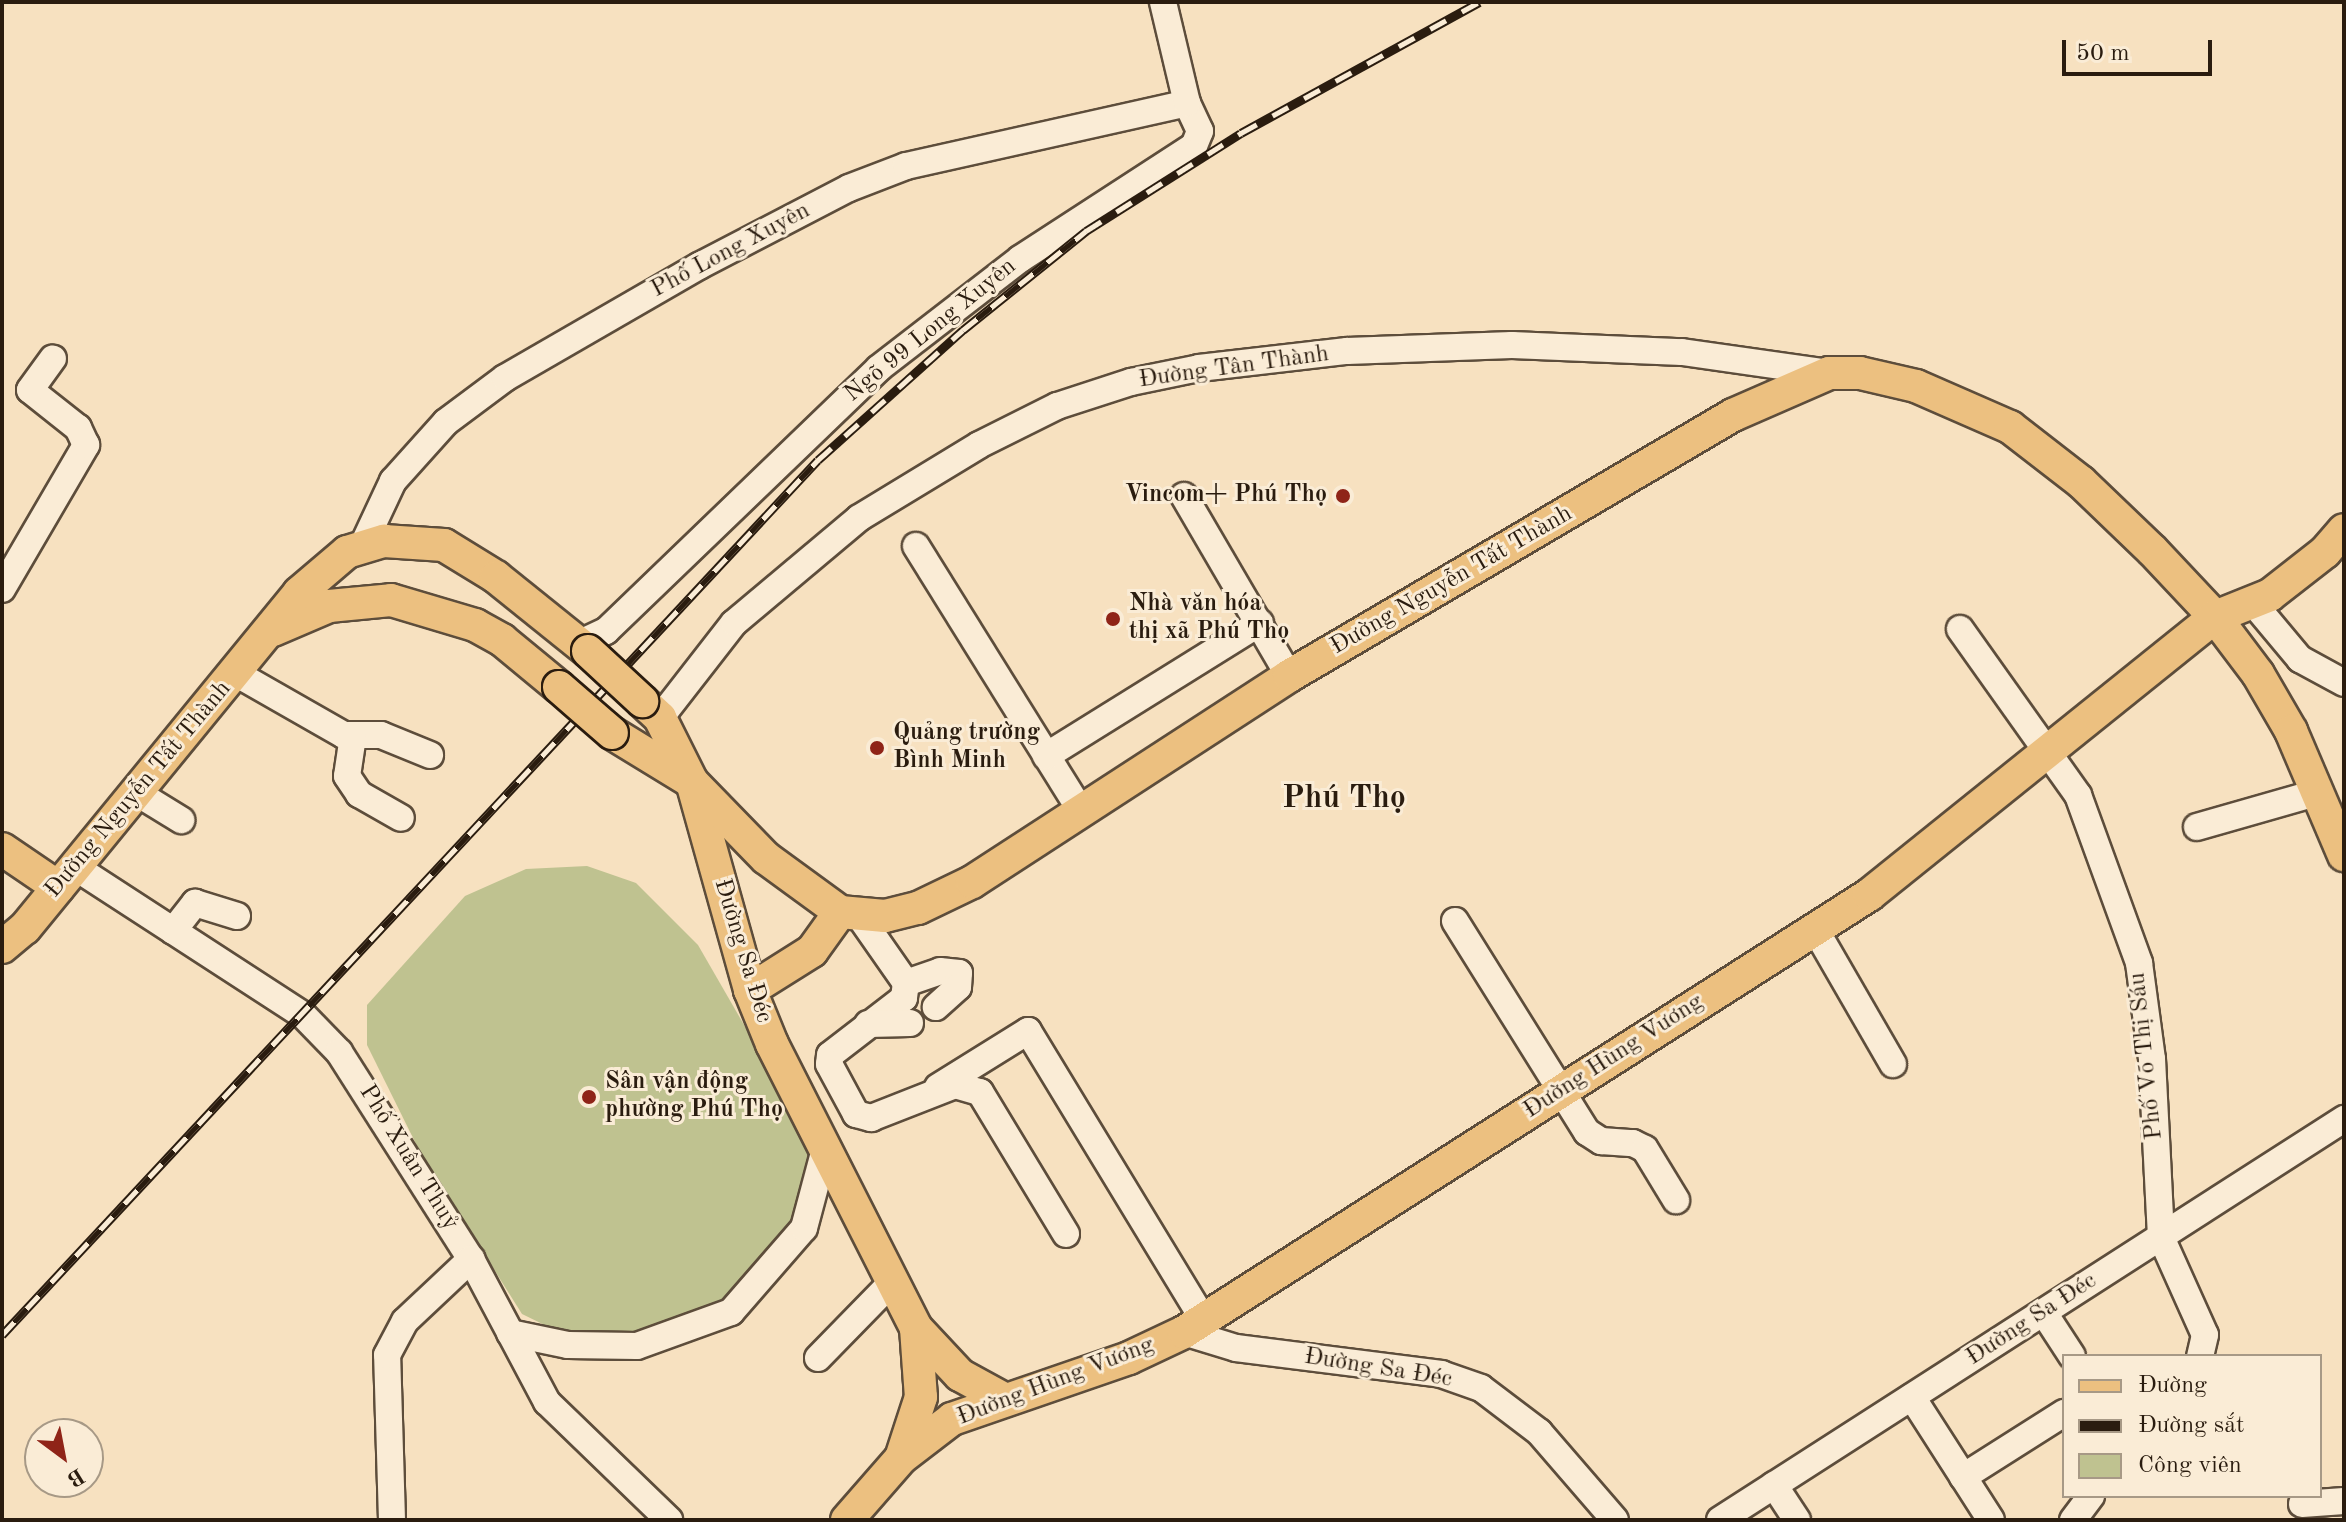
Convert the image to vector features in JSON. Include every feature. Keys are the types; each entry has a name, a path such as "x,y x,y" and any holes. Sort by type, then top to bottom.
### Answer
{"main road":[{"name":"Đường Nguyễn Tất Thành","path":"850,914 918,908 945,895 1289,676 1733,415 1829,373"},
{"path":"1829,373 1916,386 2010,427 2081,482 2215,617 2258,674 2319,792 2344,855"},
{"name":"Đường Hùng Vương","path":"847,1520 901,1458 952,1419 1002,1398 1129,1358 1194,1325 1815,929 1940,841 2049,749 2215,617 2254,604 2306,568 2344,530"},
{"path":"363,545 412,540 444,545 496,577 583,648 651,710 692,782 766,858 850,914 796,965 750,990"},
{"name":"Đường Nguyễn Tất Thành","path":"2,947 66,877 237,674 299,593 363,545"},
{"name":"Đường Nguyễn Tất Thành","path":"273,630 329,606 391,600 475,625 502,640 612,733 692,782"},
{"name":"Đường Sa Đéc","path":"692,782 750,990 825,1149 916,1328 960,1375 1002,1398"},
{"path":"2,849 66,877"},
{"name":"Đường Sa Đéc","path":"901,1458 921,1397 916,1328"}],"street":[{"name":"Ngõ 99 Long Xuyên","path":"583,648 606,631 879,368 1020,259 1194,146 1200,131 1187,103 1163,2"},
{"name":"Phố Long Xuyên","path":"363,545 393,481 446,422 505,378 699,266 849,188 906,166 1187,103"},
{"name":"Đường Tân Thành","path":"651,710 734,623 859,518 979,445 1057,406 1131,382 1199,368 1347,351 1512,345 1682,352 1829,373"},
{"path":"2,589 86,445 78,428 30,390 53,358"},
{"path":"1184,496 1289,676"},
{"path":"916,546 1081,811"},
{"path":"2254,604 2300,659 2344,683"},
{"path":"1046,756 1260,623"},
{"name":"Phố Võ Thị Sáu","path":"1960,629 2049,749 2078,795 2139,963 2152,1059 2161,1237"},
{"path":"237,674 353,736 390,737 430,755"},
{"path":"353,736 347,776 359,794 401,818"},
{"path":"2197,827 2319,792"},
{"path":"137,793 181,820"},
{"name":"Phố Xuân Thuỷ","path":"66,877 173,931 303,1015 339,1052 471,1259 547,1402 660,1517"},
{"path":"173,931 195,903 237,916"},
{"path":"850,914 906,983 904,998 837,1045 829,1064 856,1114 871,1118 934,1090 1028,1031 1194,1325"},
{"path":"1455,921 1564,1089 1587,1132 1601,1141 1633,1143 1645,1149 1676,1200"},
{"path":"1815,929 1893,1064"},
{"path":"906,983 940,971 959,973 958,987 936,1007"},
{"path":"868,1024 910,1023"},
{"path":"934,1090 955,1085 980,1092 1066,1234"},
{"name":"Đường Sa Đéc","path":"1720,1520 2344,1119"},
{"path":"510,1333 568,1345 637,1346 731,1312 804,1228 825,1149"},
{"path":"2161,1237 2205,1335 2200,1354"},
{"path":"392,1520 387,1355 405,1321 471,1259"},
{"path":"818,1358 894,1280"},
{"path":"2044,1313 2071,1354"},
{"name":"Đường Sa Đéc","path":"1194,1325 1236,1348 1441,1374 1481,1388 1539,1432 1615,1520"},
{"path":"1912,1397 1991,1520"},
{"path":"1963,1477 2062,1414"},
{"path":"1774,1485 1797,1520"},
{"path":"2073,1520 2090,1498"},
{"path":"2302,1504 2344,1501"}],"green space":[{"name":"Sân vận động phường Phú Thọ","path":"587,866 636,883 698,945 811,1141 810,1185 786,1234 724,1304 632,1337 561,1333 522,1314 419,1150 367,1045 367,1005 465,896 526,869"}],"railway":[{"path":"2,1335 818,460 963,330 1086,231 1241,133 1479,2"}],"place":[{"name":"Vincom+ Phú Thọ","path":"1343,496"},
{"name":"Nhà văn hóa thị xã Phú Thọ","path":"1113,619"},
{"name":"Quảng trường Bình Minh","path":"877,748"},
{"name":"Sân vận động phường Phú Thọ","path":"589,1097"}],"district":[{"name":"Phú Thọ","path":"1344,799"}]}
